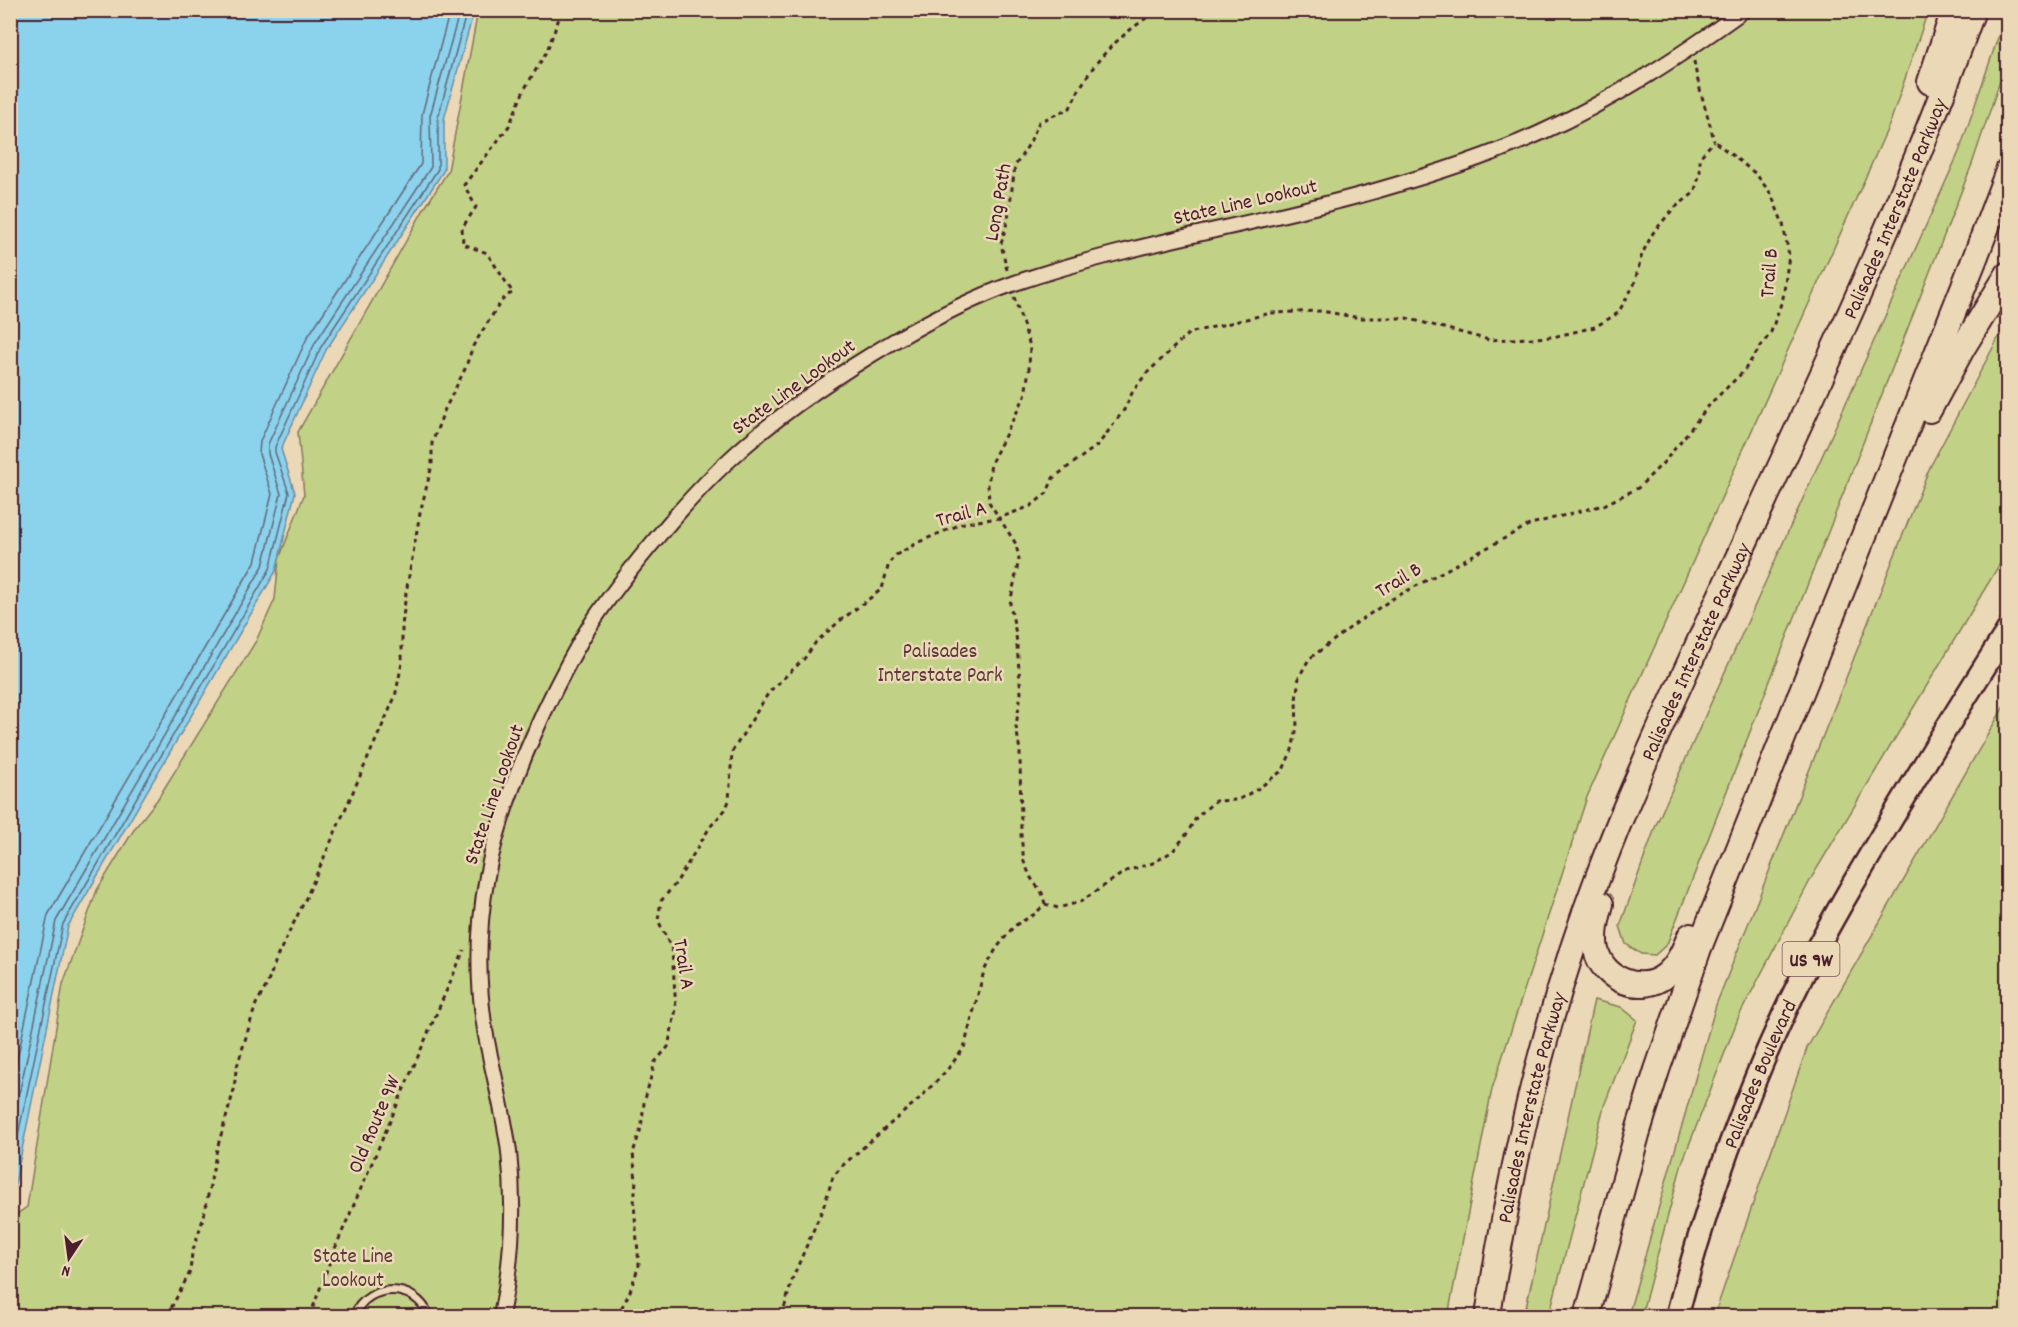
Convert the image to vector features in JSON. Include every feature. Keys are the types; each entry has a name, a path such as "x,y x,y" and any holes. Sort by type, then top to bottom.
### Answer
{"highway":[{"path":"1862,286 1954,10"},
{"name":"Palisades Interstate Parkway","path":"1488,1317 1512,1182 1541,1058 1588,903 1635,784 1862,286 1913,168 1973,10"},
{"path":"1587,1317 1628,1162 1657,1070 1700,948 1967,278 2007,171"},
{"path":"1831,618 1933,402 1966,341 2007,274"},
{"path":"1635,784 1599,913 1595,936 1595,947 1603,966 1616,978 1633,984 1647,984 1661,979 1678,961 1759,798"}],"main road":[{"name":"Palisades Boulevard","path":"1677,1317 1702,1228 1733,1138 1764,1059 1791,999 1861,870 2007,630"}],"street":[{"name":"State Line Lookout","path":"501,1317 510,1249 512,1202 509,1152 485,1028 480,978 481,924 487,876 501,821 523,760 550,699 584,634 626,575 676,514 727,462 783,415 855,364 931,320 1010,285 1093,259 1372,192 1446,169 1520,142 1564,122 1623,90 1692,48 1744,10"}],"lane":[{"path":"354,1317 363,1302 372,1294 384,1290 396,1290 416,1298 429,1317"}],"path":[{"path":"167,1317 190,1272 192,1253 204,1216 217,1149 234,1090 236,1070 256,1004 267,985 277,957 306,898 395,697 402,663 402,626 406,593 420,513 432,465 432,443 473,346 500,303 507,295 513,293 487,253 463,244 462,228 476,207 464,185 509,126 524,90 547,51 562,10"},
{"name":"Long Path","path":"999,518 989,502 988,485 991,464 1024,396 1030,346 1010,285 1001,244 1008,219 1015,166 1039,122 1070,108 1082,82 1098,59 1158,10"},
{"path":"999,518 1030,506 1047,494 1053,478 1098,445 1124,410 1133,391 1146,374 1189,333 1271,313 1321,311 1360,318 1406,318 1489,340 1553,337 1595,327 1618,312 1634,285 1642,254 1653,233 1673,209 1694,193 1700,172 1700,157 1714,141 1706,105 1697,84 1692,48"},
{"name":"Trail B","path":"1046,904 1058,908 1080,902 1126,871 1153,863 1173,851 1196,818 1215,801 1238,800 1283,770 1292,750 1297,727 1296,700 1299,677 1309,659 1392,599 1531,524 1604,505 1638,488 1665,461 1711,404 1743,372 1771,332 1783,298 1788,255 1783,224 1771,194 1756,174 1714,141"},
{"name":"Trail A","path":"617,1317 629,1294 639,1264 633,1154 655,1062 668,1047 676,1009 672,950 658,920 662,901 676,883 710,827 725,810 729,801 732,752 769,692 804,659 816,642 882,589 889,563 896,555 919,542 964,523 999,518 1016,544 1020,559 1010,604 1016,634 1021,693 1016,726 1020,751 1020,812 1024,862 1046,904"},
{"path":"782,1317 793,1277 823,1208 833,1177 842,1166 920,1098 947,1070 964,1048 984,970 996,949 1014,926 1035,914 1046,904"},
{"name":"Old Route 9W","path":"310,1317 333,1254 466,944"}],"green space":[{"name":"Palisades Interstate Park","path":"478,11 1928,11 1890,123 1587,797 1492,1089 1448,1316 11,1316 11,1218 27,1207 63,984 97,890 135,828 157,800 256,641 275,599 279,559 304,495 298,432 448,171"},
{"path":"2007,11 2007,60 1972,164 1667,944 1655,955 1641,954 1626,944 1620,926 1656,825 1959,152"},
{"path":"2007,321 2007,552 1813,875 1739,1016 1682,1163 1641,1316 1628,1316 1716,1005 1929,469"},
{"path":"2007,701 2007,1316 1714,1316 1807,1048"},
{"path":"1594,1000 1621,1007 1637,1020 1604,1106 1549,1316 1524,1316"}],"water":[{"path":"11,10 474,11 444,119 444,170 326,350 281,449 295,493 276,571 68,926 11,1203"}]}
